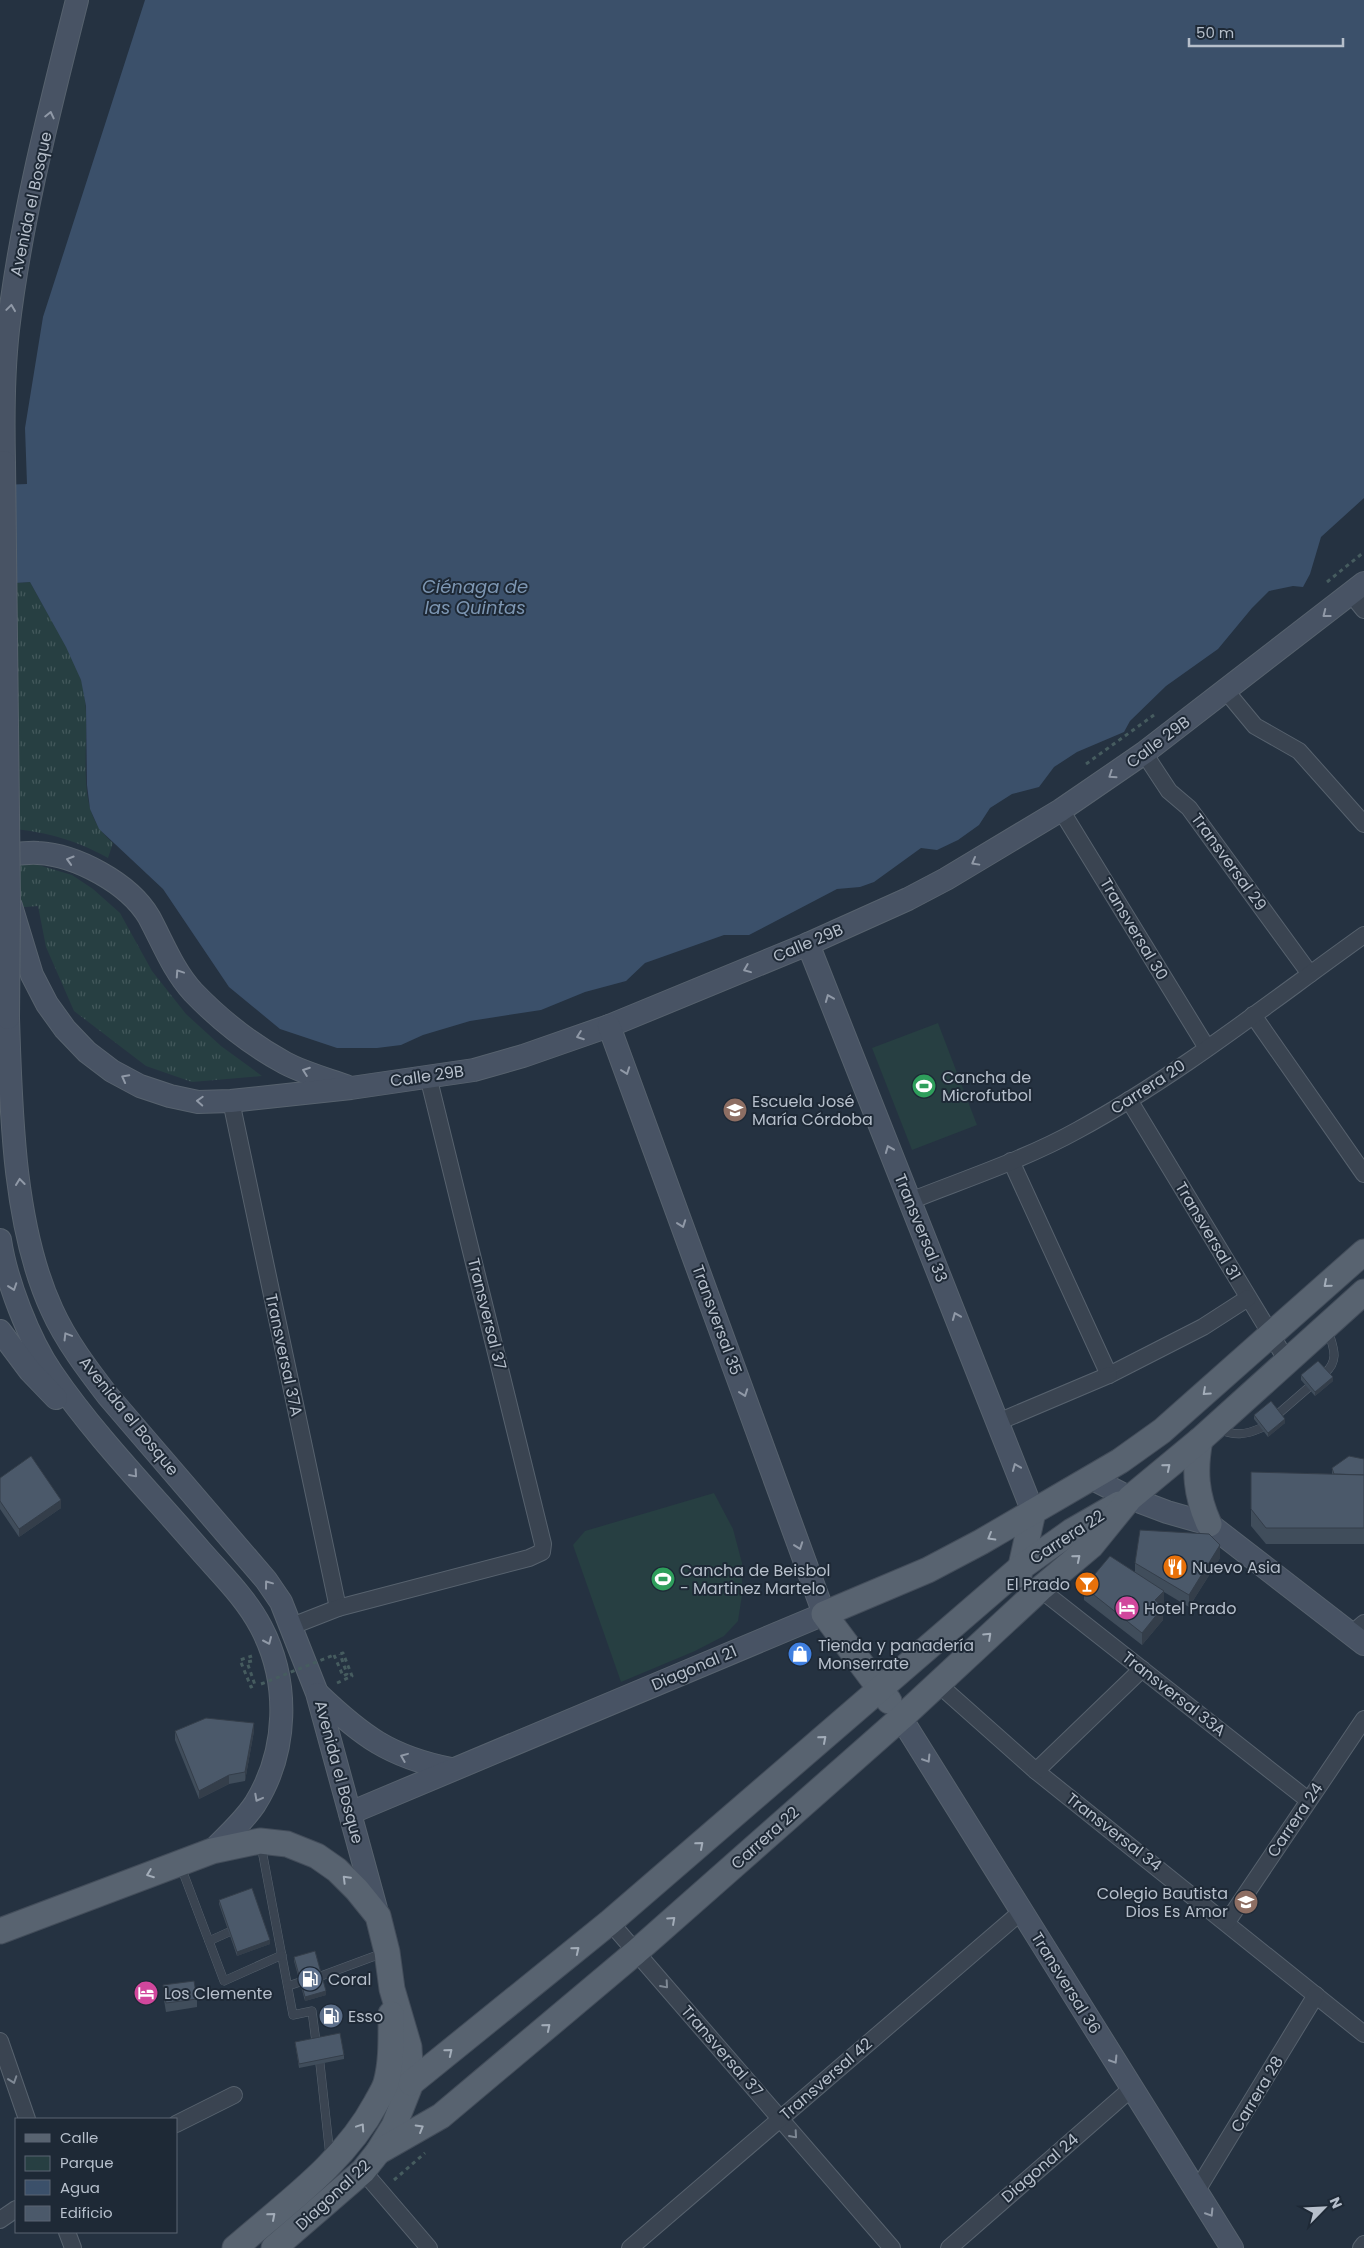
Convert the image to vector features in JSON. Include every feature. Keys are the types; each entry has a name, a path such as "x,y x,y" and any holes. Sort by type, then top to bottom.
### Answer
{"main road":[{"name":"Avenida el Bosque","path":"77,0 34,182 17,265 8,330 3,396 9,902 8,1018 11,1113 21,1190 32,1255 52,1312 84,1365 108,1396 266,1580 281,1602 292,1626 317,1693 378,1916 387,1952 392,1989 409,2047 411,2082"},
{"name":"Calle 29B","path":"9,902 32,975 47,1004 65,1029 87,1052 112,1071 140,1086 170,1096 198,1102 231,1101 351,1088 474,1070 524,1056 609,1026 808,944 946,879 1061,810 1144,753 1226,690 1360,596"},
{"path":"0,856 37,853 52,855 85,865 109,878 130,896 148,916 181,978 223,1019 250,1041 287,1064 351,1088"},
{"name":"Transversal 33","path":"808,944 1034,1512"},
{"name":"Transversal 35","path":"609,1026 824,1614"},
{"name":"Avenida el Bosque","path":"1,1252 35,1346 57,1380 103,1437 248,1605 271,1648 277,1672 282,1712 278,1744 270,1775 255,1804 235,1829 212,1851"},
{"path":"1014,1612 1020,1568 1034,1512 1120,1461 1162,1431 1364,1252"},
{"name":"Carrera 22","path":"411,2082 610,1922 1020,1568 1072,1531 1130,1498 1207,1433 1364,1292"},
{"path":"0,1331 30,1371 52,1395 103,1437"},
{"path":"1207,1433 1196,1461 1196,1483 1200,1504 1209,1524"},
{"path":"1092,1478 1130,1498 1167,1512 1209,1524 1360,1634"},
{"name":"Carrera 22","path":"370,2162 441,2116 636,1952 901,1718 1014,1612 1091,1546 1130,1498"},
{"name":"Diagonal 21","path":"350,1813 928,1570 1034,1512"},
{"path":"824,1614 901,1718"},
{"path":"317,1693 364,1736 391,1751 420,1763 451,1769"},
{"name":"Transversal 36","path":"901,1718 1232,2248"},
{"path":"0,1931 212,1851 260,1841 287,1844 317,1856 337,1870 378,1916"},
{"name":"Avenida el Bosque","path":"331,2165 355,2136 386,2084 390,2058 392,1989"},
{"name":"Diagonal 22","path":"274,2248 370,2162 394,2126 411,2082"},
{"name":"Diagonal 22","path":"235,2248 331,2165"}],"street":[{"path":"1226,690 1256,726 1299,751 1364,824"},
{"name":"Transversal 29","path":"1144,753 1169,791 1189,808 1310,974"},
{"name":"Transversal 30","path":"1061,810 1207,1048"},
{"name":"Carrera 20","path":"910,1201 1011,1161 1077,1131 1129,1100 1207,1048 1364,936"},
{"path":"1253,1015 1364,1174"},
{"name":"Transversal 37","path":"338,1608 529,1558 542,1552 543,1544 428,1076"},
{"name":"Transversal 31","path":"1129,1100 1287,1361"},
{"name":"Transversal 37A","path":"231,1101 338,1608"},
{"path":"1011,1161 1109,1375"},
{"path":"998,1422 1109,1375 1203,1327 1248,1298"},
{"name":"Transversal 33A","path":"1040,1589 1308,1800"},
{"path":"292,1626 338,1608"},
{"path":"1036,1771 1142,1669"},
{"name":"Transversal 34","path":"937,1683 1036,1771 1227,1922 1364,2034"},
{"name":"Carrera 24","path":"1227,1922 1364,1719"},
{"name":"Transversal 42","path":"630,2248 1022,1911"},
{"name":"Transversal 37","path":"610,1922 892,2248"},
{"name":"Carrera 28","path":"1196,2192 1316,1995"},
{"path":"0,2041 27,2118"},
{"name":"Diagonal 24","path":"949,2248 1132,2088"},
{"path":"178,2123 234,2095"},
{"path":"370,2162 429,2248"},
{"path":"0,2220 15,2210"},
{"path":"67,2233 73,2248"},
{"path":"1361,2248 1364,2244"}],"lane":[{"path":"1325,1373 1332,1367 1335,1359 1326,1326"},
{"path":"1278,1414 1308,1388"},
{"path":"1207,1433 1247,1434 1262,1428"},
{"path":"260,1841 270,1914 282,1956 293,2015 312,2012 316,2042"},
{"path":"179,1863 224,1981 282,1956"},
{"path":"208,1941 229,1932"},
{"path":"320,1976 387,1952"},
{"path":"288,1986 300,1982"},
{"path":"320,2064 331,2165"}],"path":[{"path":"1326,583 1364,552"},
{"path":"1080,768 1161,710"},
{"path":"261,1684 334,1655 343,1676 347,1674 340,1654 342,1653 352,1676 317,1693"}],"green space":[{"path":"30,582 64,642 81,680 85,697 88,796 92,814 104,835 113,843 108,858 96,851 58,837 32,831 4,828 0,584"},
{"path":"35,864 72,875 93,889 120,913 152,971 186,1014 221,1046 262,1076 192,1082 146,1066 74,1011 46,947 38,906 0,909 0,866"},
{"name":"Cancha de Microfutbol","path":"938,1023 977,1125 912,1150 872,1048"},
{"name":"Cancha de Beisbol - Martinez Martelo","path":"714,1493 733,1529 742,1563 742,1595 738,1621 724,1636 695,1651 621,1682 573,1545 585,1531"}],"water":[{"name":"Ciénaga de las Quintas","path":"145,0 1364,0 1364,498 1321,537 1310,574 1303,587 1293,586 1269,591 1252,608 1218,649 1166,686 1130,721 1124,732 1077,752 1054,767 1039,787 1012,794 990,808 979,825 958,840 937,850 921,848 874,882 860,887 837,889 749,935 724,935 645,963 626,981 585,992 541,1010 470,1021 423,1035 401,1045 377,1048 337,1048 280,1029 229,987 163,889 99,829 90,809 87,785 86,706 81,680 66,647 30,582 0,584 0,485 27,484 25,428 43,317"}],"building":[{"path":"1318,1361 1333,1377 1315,1392 1301,1375"},
{"path":"1271,1401 1285,1419 1268,1433 1254,1415"},
{"path":"31,1456 61,1500 19,1529 0,1501 0,1478"},
{"path":"1349,1456 1364,1459 1364,1475 1334,1474 1332,1468"},
{"path":"1251,1472 1364,1475 1364,1528 1266,1528 1251,1509"},
{"name":"Nuevo Asia","path":"1140,1530 1209,1534 1220,1545 1189,1595 1135,1563"},
{"name":"Hotel Prado","path":"1110,1556 1164,1591 1155,1600 1163,1607 1142,1633 1084,1587"},
{"path":"206,1718 254,1723 245,1772 229,1775 199,1791 175,1731"},
{"path":"252,1888 270,1940 237,1952 219,1900"},
{"name":"Coral","path":"315,1951 326,1991 305,1997 294,1957"},
{"path":"194,1981 197,1999 166,2003 163,1985"},
{"path":"340,2033 344,2055 299,2064 295,2042"}],"place":[{"name":"Cancha de Microfutbol","path":"924,1086"},
{"name":"Escuela José María Córdoba","path":"735,1110"},
{"name":"Nuevo Asia","path":"1175,1567"},
{"name":"Cancha de Beisbol - Martinez Martelo","path":"663,1579"},
{"name":"El Prado","path":"1087,1584"},
{"name":"Hotel Prado","path":"1127,1608"},
{"name":"Tienda y panadería Monserrate","path":"800,1654"},
{"name":"Colegio Bautista Dios Es Amor","path":"1246,1902"},
{"name":"Coral","path":"310,1979"},
{"name":"Los Clemente","path":"146,1993"},
{"name":"Esso","path":"331,2016"}]}
